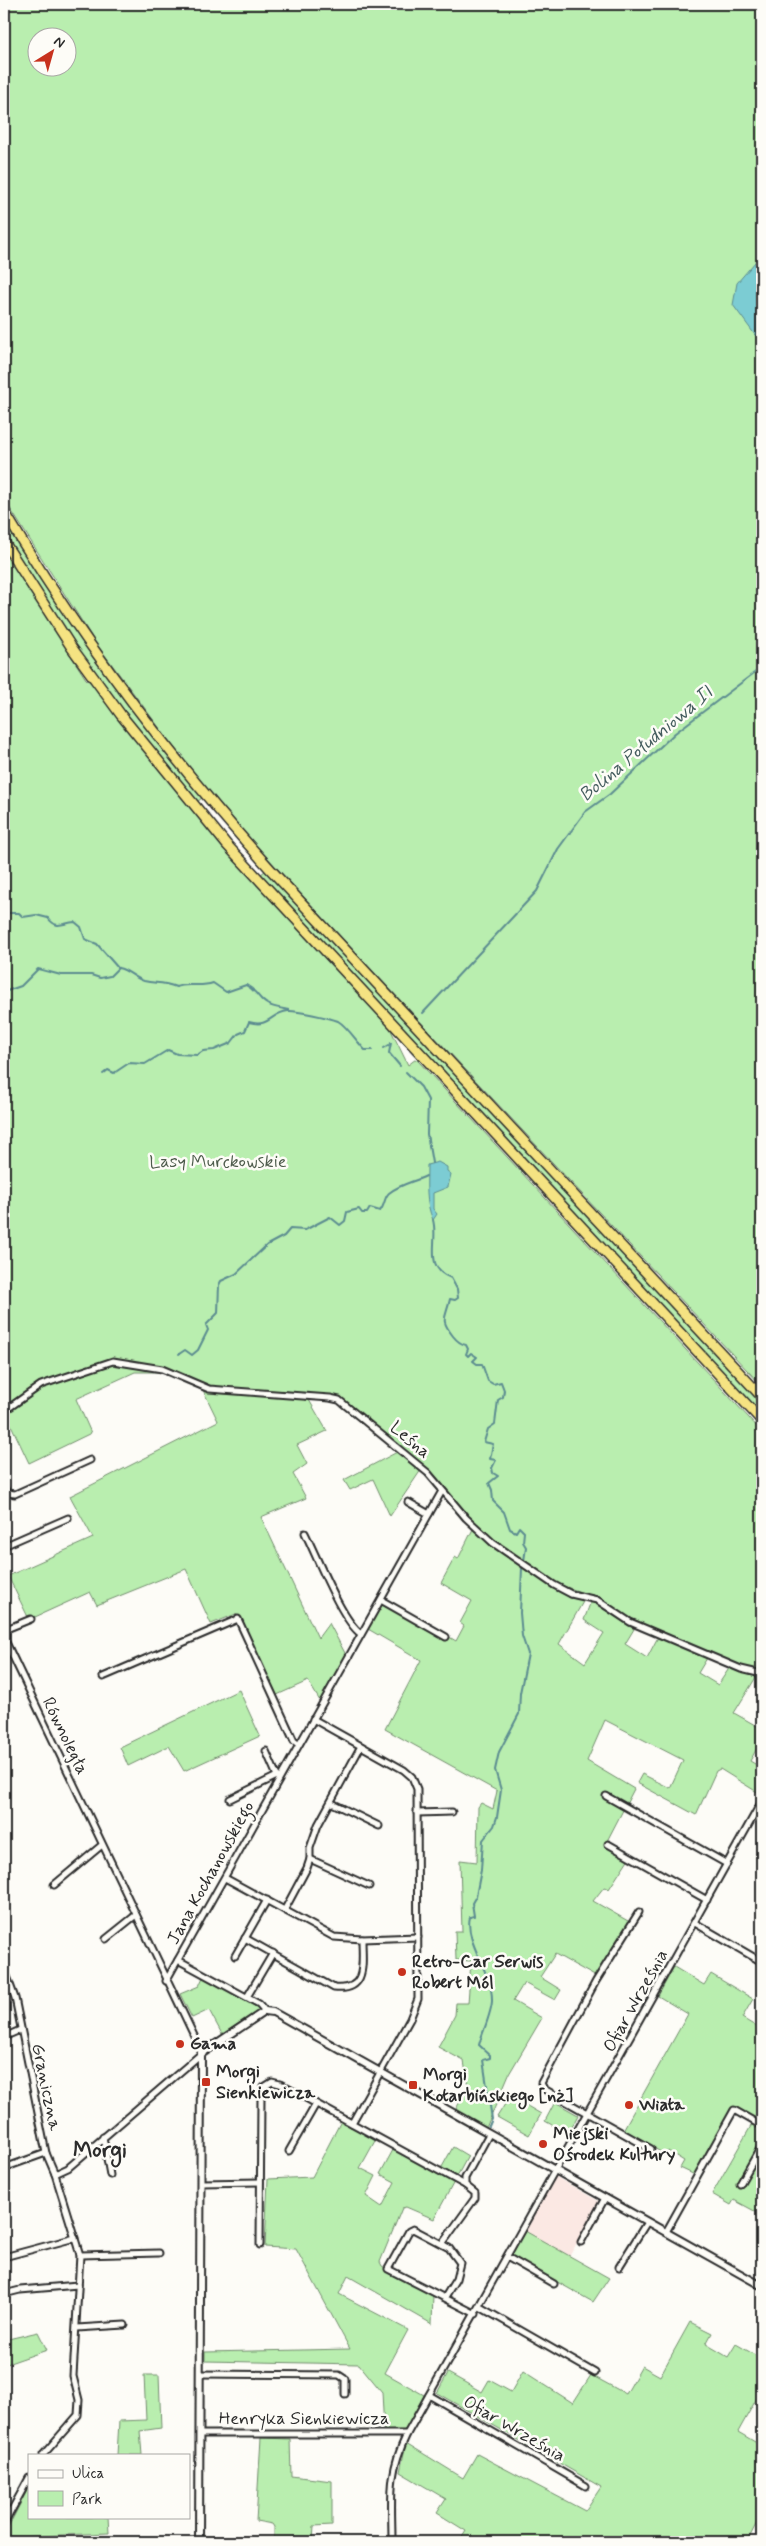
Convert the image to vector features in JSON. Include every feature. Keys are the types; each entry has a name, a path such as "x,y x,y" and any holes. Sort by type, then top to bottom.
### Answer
{"highway":[{"path":"4,511 88,642 132,703 208,798 341,945 762,1397"},
{"path":"4,542 72,648 121,715 227,844 762,1421"}],"street":[{"name":"Leśna","path":"4,1408 41,1386 113,1361 162,1370 209,1389 339,1400 428,1473 442,1491 493,1543 554,1585 571,1594 597,1600 630,1622 741,1669 762,1674"},
{"path":"4,1487 7,1493 15,1494 90,1460"},
{"name":"Jana Kochanowskiego","path":"166,1981 225,1878 278,1777 313,1719 442,1491"},
{"path":"408,1502 429,1514"},
{"path":"4,1546 68,1518"},
{"path":"305,1533 339,1602 356,1631 361,1634"},
{"path":"381,1600 446,1637"},
{"path":"4,1630 31,1619"},
{"path":"103,1677 238,1619 294,1741 298,1744"},
{"name":"Równoległa","path":"4,1638 166,1981 198,2044 201,2054"},
{"path":"313,1719 412,1777 417,1789 418,1999 410,2019 352,2123"},
{"path":"285,1909 310,1859 310,1848 318,1825 332,1803 361,1746"},
{"path":"266,1751 278,1777"},
{"name":"Jana Kochanowskiego","path":"230,1799 278,1777"},
{"path":"606,1796 726,1864"},
{"name":"Ofiar Września","path":"403,2542 392,2542 392,2479 396,2457 762,1801"},
{"path":"332,1803 379,1826"},
{"path":"417,1813 452,1812"},
{"path":"608,1844 707,1900"},
{"path":"54,1886 102,1845"},
{"path":"310,1859 369,1886"},
{"path":"225,1878 285,1909 323,1933 334,1937 362,1939 418,1937"},
{"path":"235,1956 267,1900"},
{"path":"639,1912 596,1981 541,2079 544,2089 651,2149"},
{"path":"106,1940 136,1915"},
{"path":"695,1923 762,1962"},
{"path":"245,1938 334,1988 348,1988 358,1982 361,1977 362,1939"},
{"path":"247,1997 273,1953"},
{"path":"178,1960 259,2004 265,2011"},
{"name":"Graniczna","path":"4,1968 15,1998 46,2153 55,2174 80,2255 73,2376 80,2409 78,2415 44,2454"},
{"path":"55,2174 68,2168 201,2054 265,2011 273,2012 762,2286"},
{"path":"4,2037 20,2030"},
{"name":"Henryka Sienkiewicza","path":"199,2542 201,2054"},
{"path":"260,2245 261,2096 264,2087 272,2082 280,2084 352,2123 465,2185 475,2193 475,2198 442,2244"},
{"path":"289,2151 316,2104"},
{"path":"666,2232 734,2110 762,2126"},
{"path":"465,2185 464,2178 489,2134"},
{"path":"103,2137 110,2176"},
{"path":"740,2184 762,2145"},
{"path":"4,2168 46,2153"},
{"path":"201,2183 260,2182"},
{"path":"581,2242 605,2198"},
{"path":"619,2267 647,2222"},
{"path":"445,2297 456,2279 460,2263 456,2255 442,2244 412,2229 409,2231 388,2268 476,2314"},
{"path":"4,2257 75,2238"},
{"path":"80,2255 159,2254"},
{"path":"507,2257 554,2284"},
{"path":"4,2294 20,2290 78,2285"},
{"path":"480,2307 595,2373"},
{"path":"77,2328 125,2325"},
{"name":"Henryka Sienkiewicza","path":"201,2374 339,2374 345,2379 345,2394"},
{"name":"Ofiar Września","path":"429,2396 586,2486"},
{"name":"Henryka Sienkiewicza","path":"200,2434 408,2434"},
{"path":"4,2524 28,2480"}],"shaded area":[{"path":"556,2177 600,2202 569,2257 524,2232"}],"green space":[{"path":"4,4 762,4 762,254 758,261 755,335 762,341 762,1386 251,840 179,755 184,756 181,753 179,754 95,642 4,499"},
{"path":"4,517 94,657 149,731 203,797 196,803 120,706 48,604 4,534"},
{"name":"Lasy Murckowskie","path":"4,552 86,679 98,688 136,738 387,1022 408,1065 416,1059 419,1062 762,1432 762,1672 742,1667 632,1621 598,1598 555,1583 496,1543 468,1518 429,1472 340,1399 209,1387 162,1368 112,1359 46,1381 10,1405 4,1406"},
{"path":"266,870 762,1403 762,1415 260,875"},
{"path":"110,1364 159,1372 135,1372 76,1399 91,1433 29,1463 4,1410 42,1388"},
{"path":"203,1390 309,1400 327,1431 297,1445 307,1464 293,1474 306,1498 261,1517 318,1638 329,1623 346,1655 320,1701 308,1681 277,1695 236,1614 211,1624 186,1569 97,1605 90,1592 35,1617 28,1617 8,1576 93,1538 70,1496 218,1421"},
{"path":"401,1450 421,1470 390,1516 373,1479 350,1490 344,1480"},
{"path":"473,1529 570,1598 584,1600 559,1644 585,1663 604,1633 584,1620 591,1601 634,1629 625,1644 647,1658 658,1637 707,1658 698,1673 718,1685 730,1667 758,1674 734,1713 762,1729 762,1739 750,1761 762,1768 762,1795 720,1769 716,1771 696,1815 637,1783 642,1774 670,1788 683,1760 605,1720 587,1761 634,1789 607,1841 631,1855 609,1889 604,1887 593,1901 635,1925 600,1979 555,1954 540,1977 561,1990 555,2000 524,1983 513,2001 542,2018 509,2074 486,2128 455,2111 468,2086 464,2061 438,2047 455,2015 456,2003 468,2003 471,1961 456,1960 455,1932 462,1932 460,1860 477,1862 478,1807 481,1803 493,1809 497,1791 385,1729 421,1660 368,1629 385,1599 456,1641 464,1626 460,1623 472,1601 441,1583 455,1557 458,1559"},
{"path":"239,1690 260,1736 184,1771 169,1746 128,1766 120,1747"},
{"path":"674,1967 704,1985 711,1974 753,1999 742,2018 762,2030 762,2215 734,2200 731,2205 712,2194 755,2119 733,2108 695,2175 680,2168 684,2161 668,2151 666,2155 623,2130 688,2014 658,1996"},
{"path":"204,1975 259,2006 259,2011 222,2034 209,2010 192,2018 180,1994 199,1986"},
{"path":"510,2096 541,2114 529,2135 497,2117"},
{"path":"555,2102 578,2115 568,2134 545,2121"},
{"path":"341,2121 376,2139 360,2168 376,2176 366,2196 382,2207 395,2182 380,2174 393,2150 438,2168 442,2167 453,2147 468,2156 434,2219 406,2207 402,2208 380,2262 382,2266 433,2295 432,2324 348,2276 339,2294 408,2330 385,2373 424,2395 406,2431 384,2431 382,2392 359,2364 205,2361 205,2352 350,2349 296,2249 265,2247 268,2179 312,2177"},
{"path":"525,2231 609,2278 593,2302 511,2256"},
{"path":"690,2322 712,2333 706,2344 728,2357 736,2344 762,2359 762,2389 738,2432 762,2446 762,2513 747,2542 459,2542 466,2531 437,2513 446,2499 400,2472 406,2443 463,2478 477,2454 585,2511 601,2487 437,2393 448,2373 482,2392 489,2380 511,2392 523,2371 573,2403 591,2375 626,2394 642,2366 660,2376"},
{"path":"38,2332 47,2350 4,2365 4,2340"},
{"path":"144,2375 159,2375 161,2428 140,2431 142,2454 117,2454 119,2421 146,2420"},
{"path":"261,2438 290,2439 291,2476 332,2481 332,2525 314,2526 313,2542 274,2542 274,2527 272,2524 256,2521"},
{"path":"28,2489 28,2518 108,2518 109,2533 15,2537 4,2535"},
{"path":"105,2537 105,2542 4,2542 4,2540"}],"water":[{"path":"762,254 762,341 755,335 733,305 737,283"},
{"path":"438,1162 447,1167 447,1171 451,1174 448,1187 433,1193 433,1209 437,1214 433,1220 428,1200 427,1165"}],"waterway":[{"name":"Bolina Południowa II","path":"423,1013 537,891 558,849 585,812 610,794 675,733 762,667"},
{"path":"9,913 19,913 23,917 36,915 48,918 57,925 75,922 81,927 85,939 97,944 118,968"},
{"path":"4,992 21,986 38,969 61,975 91,975 100,978 110,976 118,968 144,981 176,987 213,983 226,992 246,985 267,1004 289,1010"},
{"path":"103,1074 108,1070 114,1073 129,1063 145,1064 168,1050 177,1054 197,1055 203,1051 214,1050 231,1043 238,1034 245,1031 249,1022 266,1022 277,1014 288,1011 313,1014 338,1021 365,1050 372,1050"},
{"name":"Bolina Południowa II","path":"391,1043 389,1053 400,1066"},
{"name":"Bolina Południowa II","path":"384,1048 389,1045"},
{"name":"Bolina Południowa II","path":"406,1072 421,1087 428,1100 427,1134 432,1163"},
{"path":"179,1354 185,1350 192,1355 198,1350 208,1330 206,1325 218,1313 219,1285 221,1281 236,1274 267,1245 284,1236 290,1229 305,1230 330,1217 340,1225 345,1221 347,1212 359,1209 362,1213 367,1213 370,1208 380,1211 389,1193 402,1185 426,1176"},
{"name":"Bolina Południowa II","path":"433,1220 434,1253 437,1268 451,1278 457,1289 458,1298 455,1300 450,1299 445,1318 446,1325 457,1341 466,1345 468,1349 466,1354 468,1356 471,1353 477,1357 473,1361 477,1364 482,1364 488,1381 493,1384 501,1382 504,1390 503,1397 498,1400 495,1424 488,1429 484,1442 493,1444 490,1459 496,1460 492,1468 493,1473 498,1476 489,1483 493,1501 504,1512 510,1529 516,1532 519,1527 524,1532 523,1542 526,1547 524,1561"},
{"name":"Bolina Południowa II","path":"489,2126 492,2119 483,2060 490,2058 490,2055 479,2045 492,1999 488,1979 474,1947 469,1926 470,1917 474,1916 472,1903 476,1896 481,1870 483,1840 494,1826 497,1817 501,1790 495,1770 499,1752 519,1714 520,1693 528,1654 522,1636 520,1613 522,1568"}],"place":[{"name":"Retro-Car Serwis Robert Mól","path":"402,1972"},
{"name":"Gama","path":"180,2044"},
{"name":"Morgi Sienkiewicza","path":"206,2082"},
{"name":"Morgi Kotarbińskiego [nż]","path":"413,2085"},
{"name":"Wiata","path":"629,2105"},
{"name":"Miejski Ośrodek Kultury","path":"543,2144"}],"district":[{"name":"Morgi","path":"100,2151"}]}
